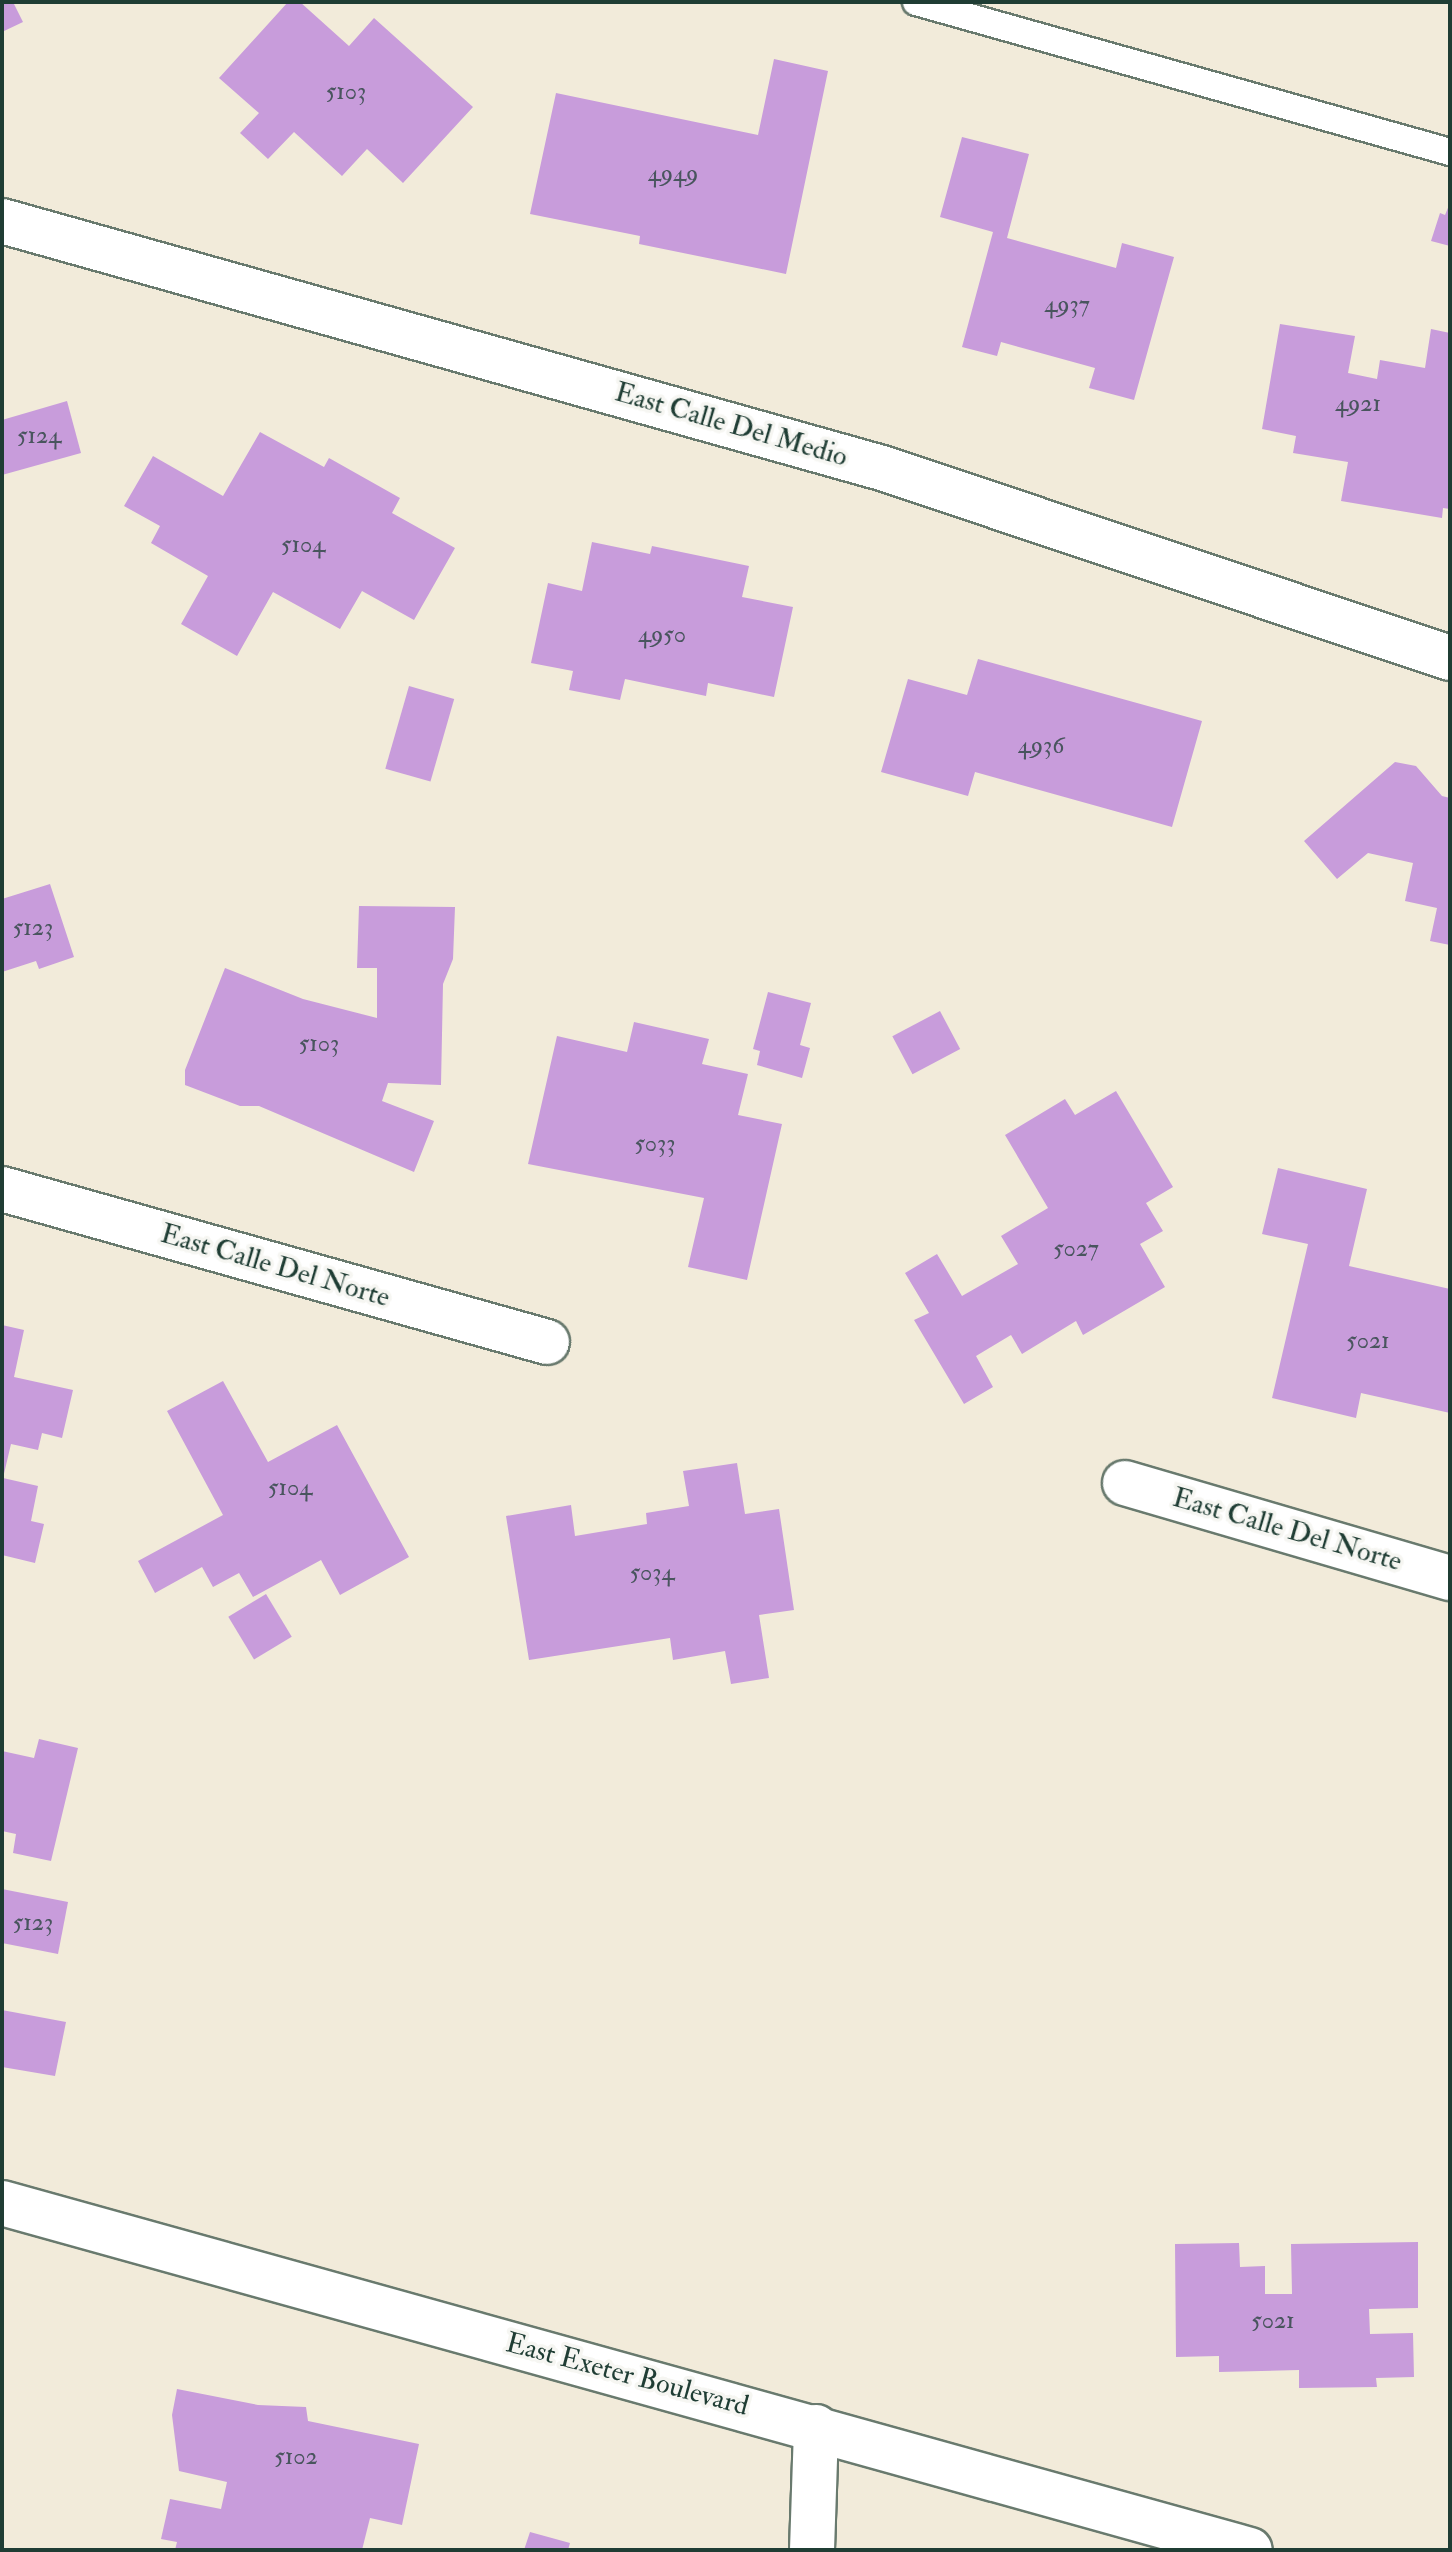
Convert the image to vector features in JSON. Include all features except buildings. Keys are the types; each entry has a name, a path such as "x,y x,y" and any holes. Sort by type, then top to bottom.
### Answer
{"street":[{"name":"East Calle Del Medio","path":"2,221 882,468 1450,658"},
{"name":"East Calle Del Norte","path":"2,1189 547,1342"},
{"name":"East Calle Del Norte","path":"1125,1483 1450,1578"},
{"name":"East Exeter Boulevard","path":"2,2203 1250,2550"},
{"path":"812,2550 816,2427"}],"lane":[{"path":"916,2 1450,152"}]}
